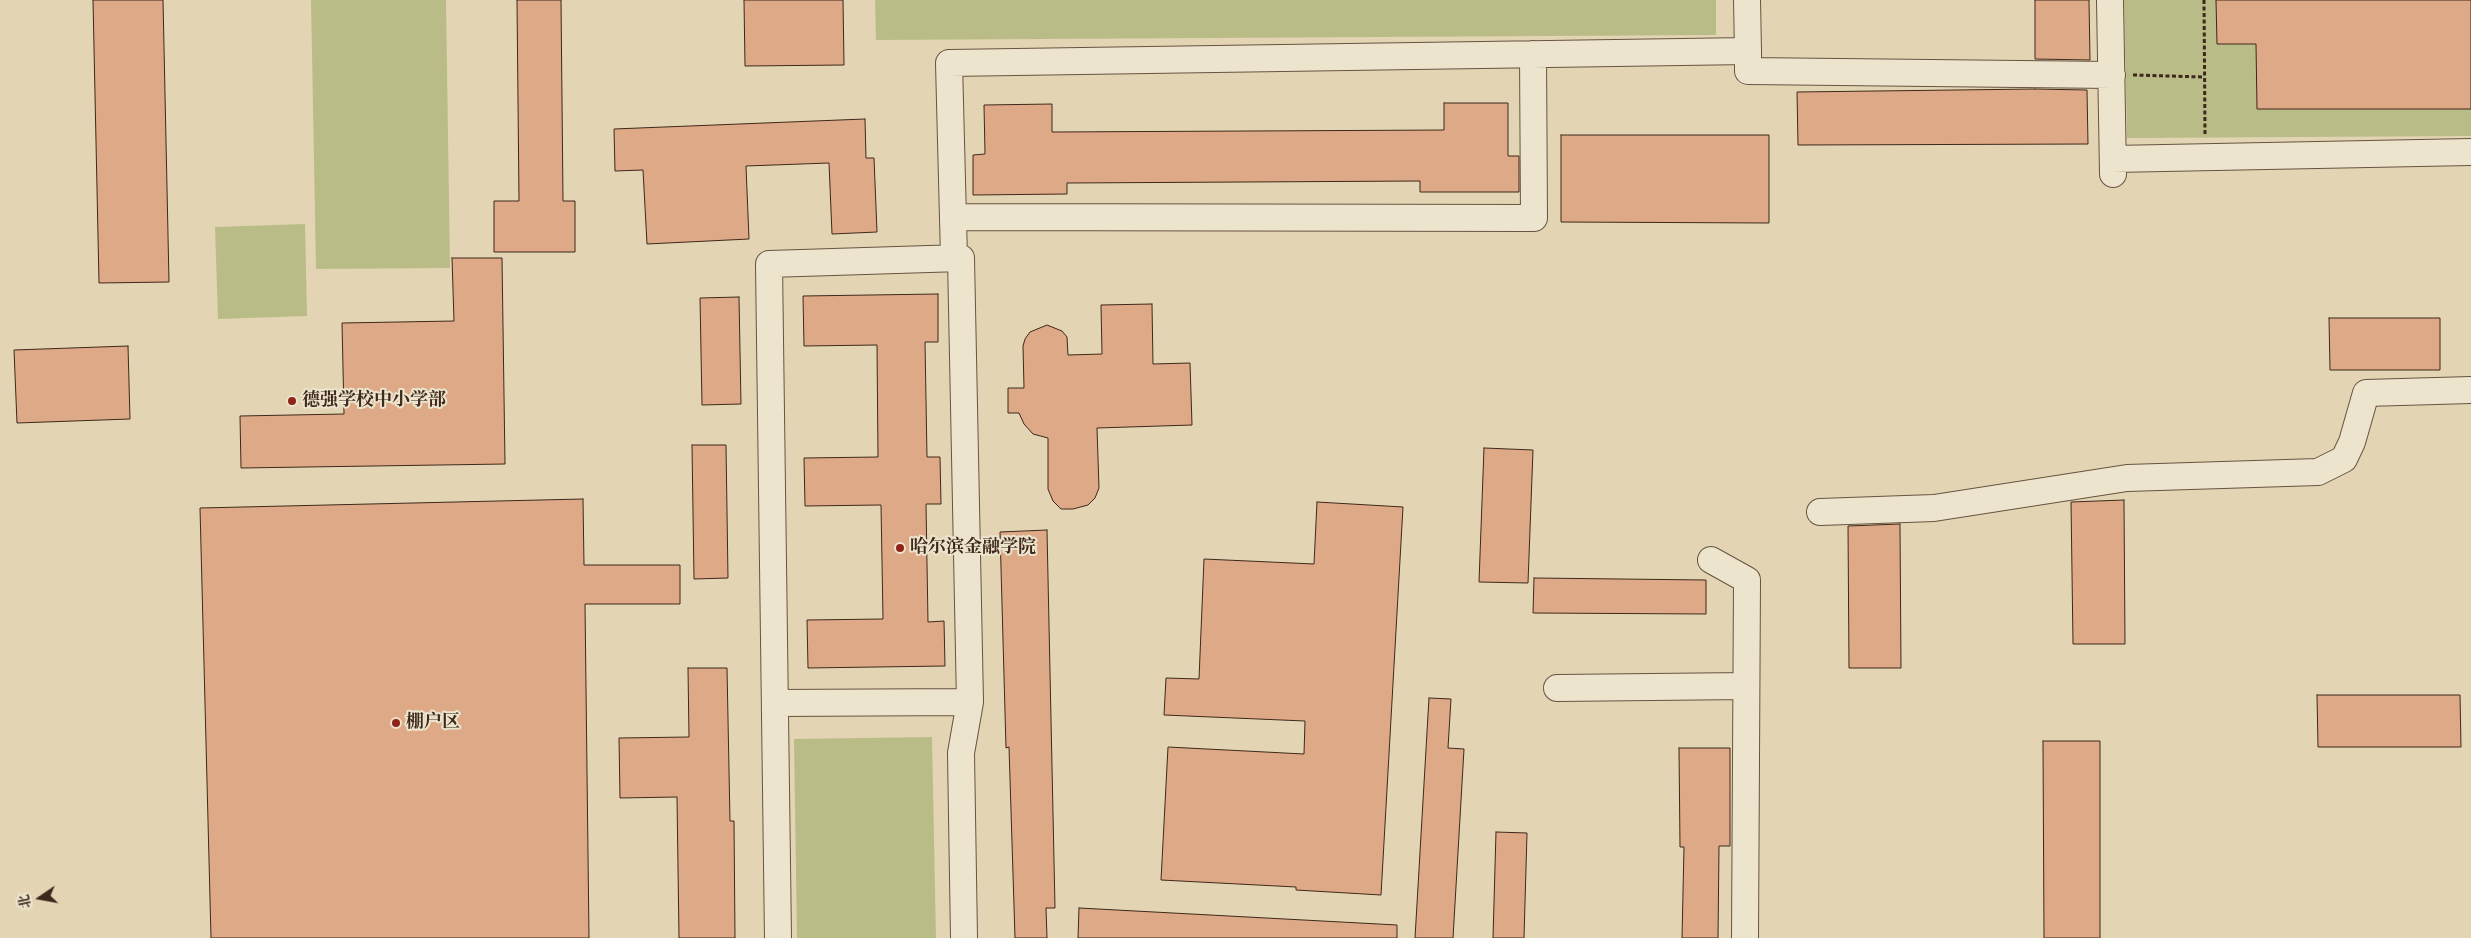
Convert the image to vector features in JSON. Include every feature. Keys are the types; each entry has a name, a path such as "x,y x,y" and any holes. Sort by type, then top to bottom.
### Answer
{"lane":[{"path":"1748,0 1748,72 2112,75"},
{"path":"2110,0 2113,166 2205,157 2471,152"},
{"path":"954,258 949,63 1748,51"},
{"path":"953,217 1534,218 1533,54"},
{"path":"778,938 769,264 962,258 970,702 961,753 964,938"},
{"path":"1820,512 1934,508 2127,478 2318,472 2344,459 2352,442 2366,393 2471,390"},
{"path":"1711,560 1746,580 1745,938"},
{"path":"1557,688 1746,686"},
{"path":"775,703 970,702"}],"path":[{"path":"2204,0 2205,157"},
{"path":"2112,75 2204,76"}],"green space":[{"path":"311,0 446,0 450,268 316,269"},
{"path":"875,0 1716,0 1716,35 876,40"},
{"path":"2124,0 2471,0 2471,136 2127,138"},
{"path":"305,224 307,316 218,319 215,227"},
{"path":"932,737 936,938 797,938 794,739"}],"building":[{"path":"93,0 163,0 169,282 99,283"},
{"path":"517,0 561,0 563,201 575,201 575,252 494,252 494,201 519,201"},
{"path":"744,0 843,0 844,65 745,66"},
{"path":"2035,0 2089,0 2090,60 2035,59"},
{"path":"2216,0 2471,0 2471,109 2257,109 2256,44 2217,44"},
{"path":"2087,90 2088,144 1798,145 1797,92"},
{"path":"1444,103 1508,103 1508,156 1519,156 1519,192 1420,192 1420,181 1067,183 1067,194 973,195 973,155 985,154 984,105 1052,104 1052,132 1444,130"},
{"path":"865,119 866,158 874,158 877,232 832,234 829,163 746,166 749,239 647,244 643,170 615,171 614,129"},
{"path":"1561,135 1769,135 1769,223 1561,222"},
{"path":"452,258 502,258 505,464 241,468 240,416 344,414 342,323 454,321"},
{"path":"938,294 938,342 925,342 927,457 940,457 941,504 926,504 928,622 944,621 945,666 808,668 807,620 883,619 881,505 805,506 804,458 878,457 877,345 804,346 803,296"},
{"path":"739,297 741,404 702,405 700,298"},
{"path":"1152,304 1153,364 1190,363 1192,425 1097,428 1099,488 1095,498 1088,505 1073,509 1061,509 1053,501 1048,489 1048,438 1033,434 1024,424 1019,413 1008,413 1008,388 1024,388 1023,346 1025,339 1030,332 1047,325 1062,331 1067,337 1068,355 1102,354 1101,305"},
{"path":"2329,318 2440,318 2440,370 2330,370"},
{"path":"128,346 130,419 17,423 14,350"},
{"path":"692,445 726,445 728,578 694,579"},
{"path":"1484,448 1533,450 1528,583 1479,582"},
{"name":"棚户区","path":"583,499 584,565 680,565 680,604 585,604 589,938 211,938 200,508"},
{"path":"2124,500 2125,644 2073,644 2071,502"},
{"path":"1317,502 1403,507 1381,895 1296,890 1296,887 1161,880 1168,747 1304,754 1305,721 1164,715 1166,678 1199,679 1204,559 1314,564"},
{"path":"1900,524 1901,668 1849,668 1848,526"},
{"path":"1047,530 1055,908 1046,908 1047,938 1015,938 1009,747 1006,748 1000,532"},
{"path":"1534,578 1706,580 1706,614 1533,613"},
{"path":"688,668 727,668 730,821 734,821 735,938 679,938 677,797 620,798 619,738 689,737"},
{"path":"2317,695 2460,695 2461,747 2318,747"},
{"path":"1429,698 1451,699 1448,748 1464,749 1453,938 1415,938"},
{"path":"2043,741 2100,741 2100,938 2044,938"},
{"path":"1679,748 1730,748 1730,846 1719,846 1718,938 1682,938 1684,847 1680,847"},
{"path":"1496,832 1527,833 1524,938 1493,938"},
{"path":"1079,908 1397,925 1397,938 1078,938"}],"place":[{"name":"德强学校中小学部","path":"292,401"},
{"name":"哈尔滨金融学院","path":"900,548"},
{"name":"棚户区","path":"396,723"}]}
